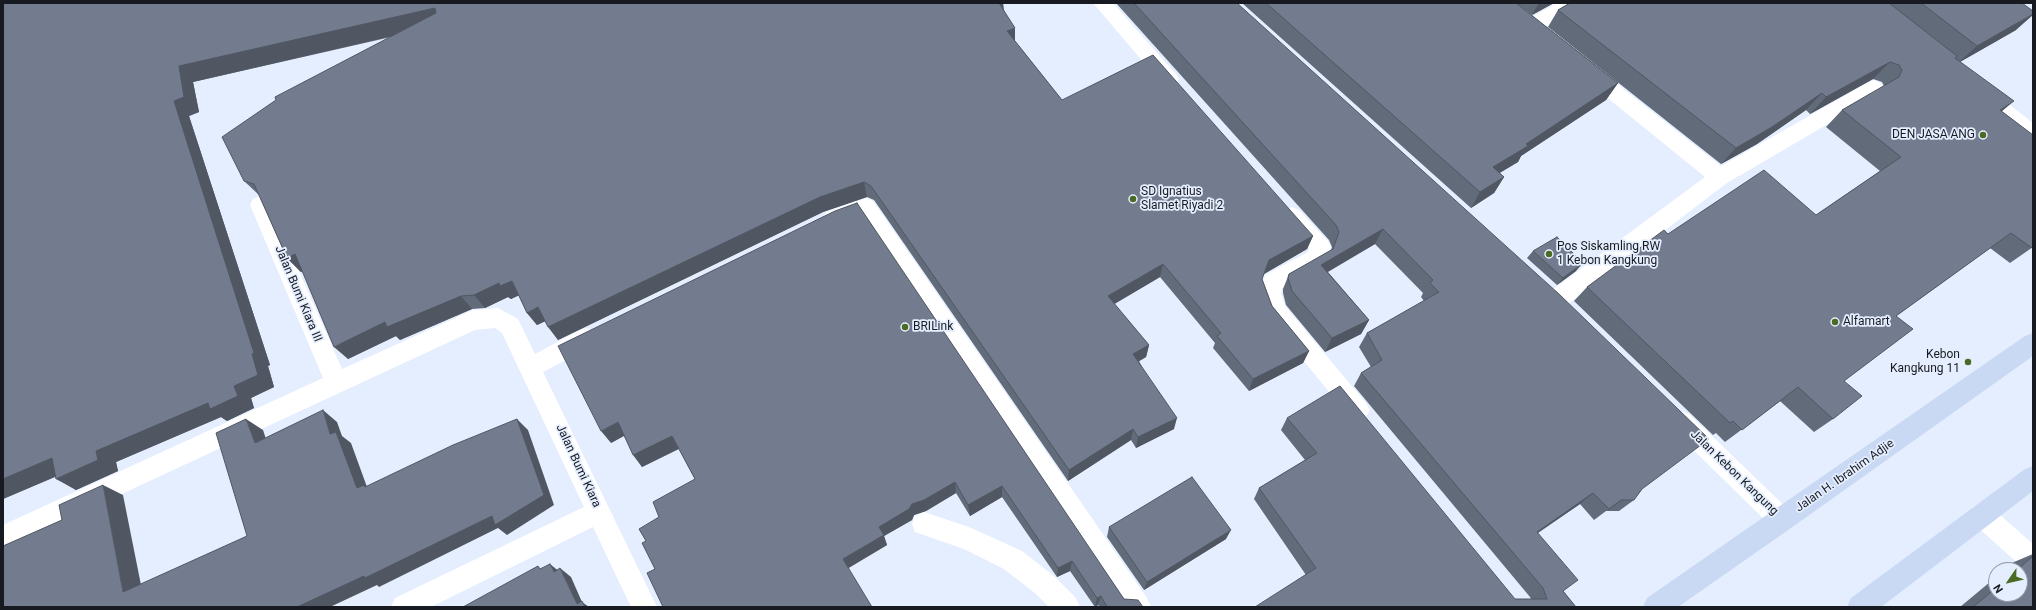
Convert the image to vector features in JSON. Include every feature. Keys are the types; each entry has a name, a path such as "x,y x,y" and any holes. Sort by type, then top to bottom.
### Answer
{"main road":[{"name":"Jalan H. Ibrahim Adjie","path":"1656,607 2033,343"},
{"path":"1860,607 2033,477"}],"street":[{"path":"1102,3 1182,92"},
{"path":"1549,40 1525,21 1572,3"},
{"path":"1574,60 1720,177"},
{"path":"1965,81 2033,134"},
{"path":"1573,316 1550,294 1720,177 1874,88"},
{"path":"1277,199 1320,247 1318,257 1273,282 1270,293 1276,311 1372,428"},
{"name":"Jalan Bumi Kiara III","path":"260,205 337,382"},
{"path":"817,226 831,219 866,207 1138,607"},
{"name":"Jalan Bumi Kiara","path":"337,382 473,320 498,318 510,326 531,367 644,607"},
{"path":"531,367 605,329"},
{"path":"3,537 337,382"},
{"name":"Jalan Kebon Kangung","path":"1664,405 1782,520"},
{"path":"404,607 599,512"},
{"path":"1982,515 2033,560"},
{"path":"924,524 969,539 1013,560 1045,585 1067,607"}],"building":[{"path":"3,3 999,3 1015,28 1007,31 1062,100 1153,55 1313,236 1269,260 1262,279 1272,306 1309,351 1253,379 1217,336 1221,333 1163,264 1108,296 1149,345 1133,354 1177,418 1138,437 1133,429 1069,470 871,186 864,182 820,197 548,327 538,307 527,313 512,281 500,286 499,283 474,295 461,296 387,327 385,322 334,347 295,254 287,258 254,184 244,181 222,137 276,100 275,97 436,13 435,8 179,66 184,97 174,101 254,353 252,354 258,375 234,386 238,396 210,409 208,403 96,451 98,460 56,479 52,458 3,479"},
{"path":"1134,3 1237,3 1559,294 1709,439 1642,489 1634,500 1621,500 1609,509 1593,493 1537,532 1578,580 1563,591 1576,607 1255,607 1316,568 1259,488 1317,453 1287,418 1340,386 1515,599 1547,599 1543,588 1361,373 1382,360 1367,333 1439,292 1430,283 1433,280 1383,229 1321,265 1369,320 1332,338 1292,291 1288,278 1289,274 1333,249 1339,232 1336,225"},
{"path":"1266,3 1516,3 1618,83 1526,144 1528,146 1493,167 1504,177 1480,192"},
{"path":"1570,3 1889,3 1957,56 1955,58 2014,101 2000,110 2033,135 2033,247 2032,248 2011,233 1896,316 1913,329 1844,381 1862,396 1833,419 1798,387 1742,430 1733,421 1730,423 1587,287 1664,230 1668,234 1764,170 1816,215 1901,157 1842,110 1899,77 1902,70 1899,65 1890,62 1826,97 1822,93 1772,127 1736,148 1558,10"},
{"path":"1921,3 2022,3 2033,11 2033,14 1977,46"},
{"path":"857,203 1124,599 1138,600 1143,607 1107,607 1101,596 1097,598 1072,561 1058,568 1002,486 968,505 955,482 924,500 912,504 909,509 879,527 884,535 843,559 872,607 663,607 647,573 655,569 642,543 646,541 639,529 659,517 653,502 695,479 672,436 633,455 618,422 601,431 558,346 835,211"},
{"path":"1557,237 1583,263 1563,278 1533,251"},
{"path":"323,410 330,434 336,432 357,488 364,485 365,487 453,445 517,419 544,495 495,525 492,516 365,578 364,576 297,607 3,607 3,546 62,520 59,505 103,485 123,592 247,536 216,433 246,419 255,443"},
{"path":"1192,477 1231,530 1147,582 1109,527"},
{"path":"2033,556 2033,607 1973,607 1988,595 1988,602 2028,602 2028,562 2026,562"},
{"path":"550,564 554,572 560,568 577,604 582,601 585,607 463,607 538,566 540,569"}],"place":[{"name":"DEN JASA ANG","path":"1983,135"},
{"name":"SD Ignatius Slamet Riyadi 2","path":"1133,199"},
{"name":"Pos Siskamling RW 1 Kebon Kangkung","path":"1549,254"},
{"name":"Alfamart","path":"1835,322"},
{"name":"BRILink","path":"905,327"},
{"name":"Kebon Kangkung 11","path":"1968,362"}]}
